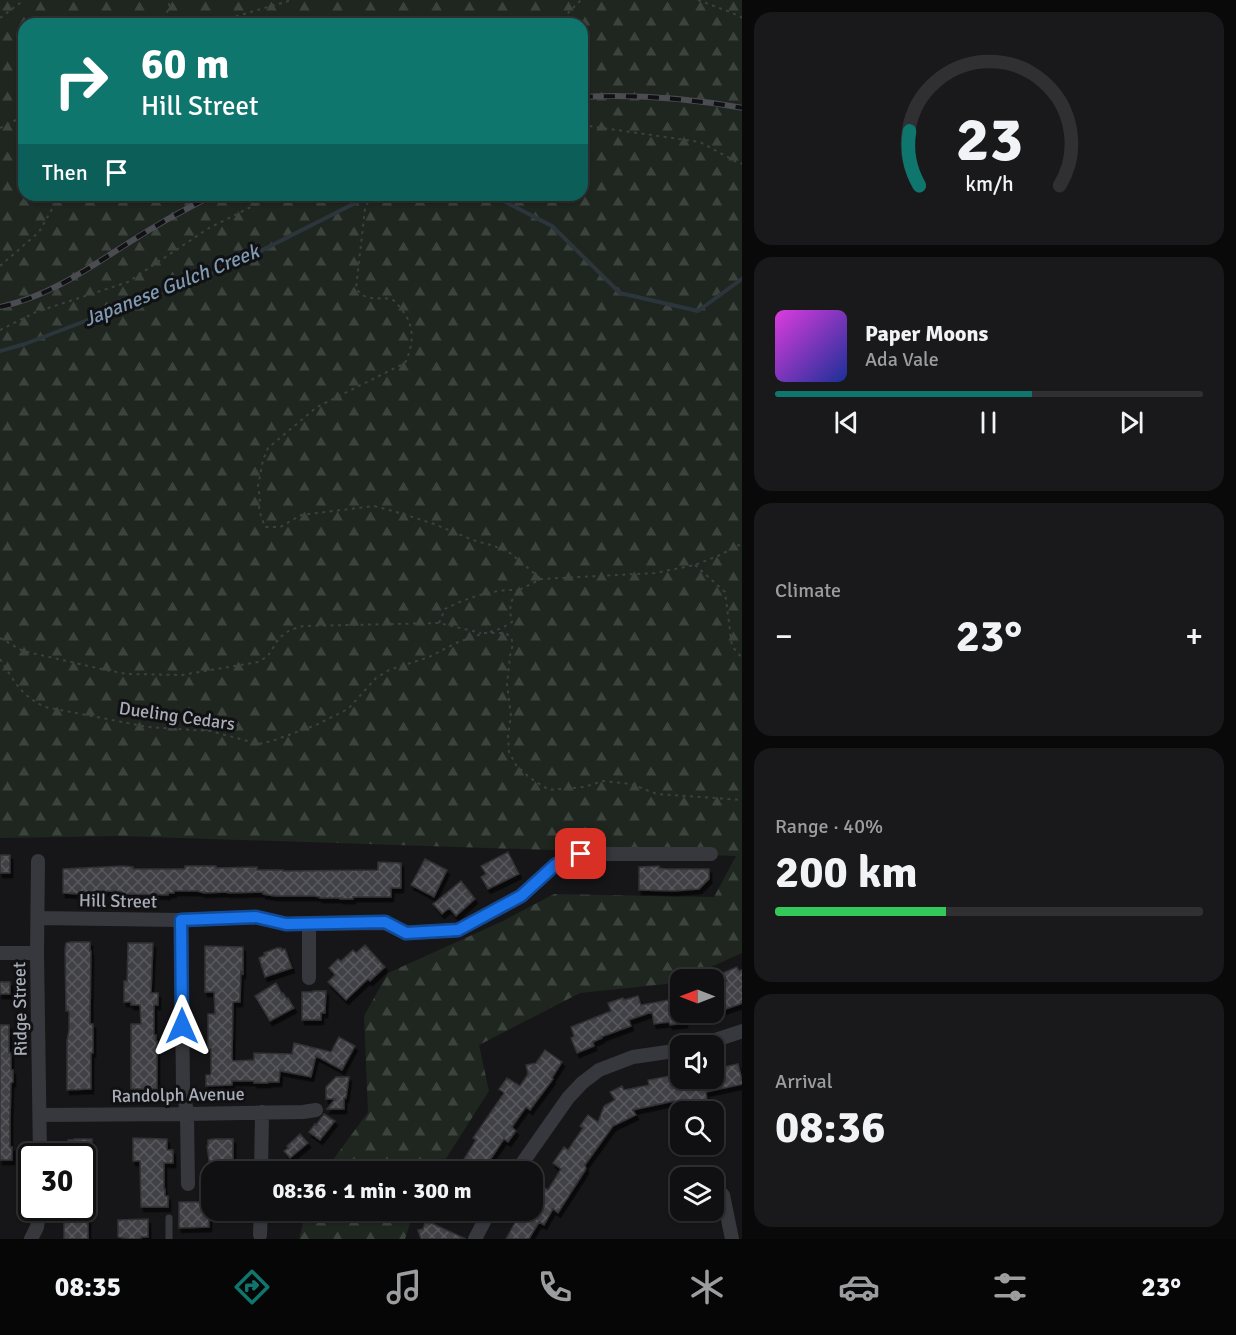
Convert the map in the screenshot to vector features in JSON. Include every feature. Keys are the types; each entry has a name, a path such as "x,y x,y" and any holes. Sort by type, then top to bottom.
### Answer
{"street":[{"name":"Hill Street","path":"38,918 181,920 256,917 286,924 385,922 406,933 458,930 521,896 555,865 569,857 581,854 711,854"},
{"name":"Ridge Street","path":"38,861 40,1143"},
{"path":"181,920 183,1087 187,1114 188,1184"},
{"path":"309,924 309,978"},
{"path":"0,953 37,953"},
{"path":"724,1037 742,1031"},
{"path":"524,1161 568,1098 599,1070 633,1057 670,1052"},
{"name":"Randolph Avenue","path":"40,1115 316,1110"},
{"path":"261,1161 262,1112"},
{"path":"724,1200 732,1239"},
{"path":"31,1239 38,1221"},
{"path":"260,1235 261,1221"},
{"path":"475,1239 484,1221"}],"lane":[{"path":"169,1218 169,1239"}],"path":[{"path":"0,18 24,0"},
{"path":"163,18 170,8 168,0"},
{"path":"228,18 292,0"},
{"path":"563,18 582,0"},
{"path":"698,0 742,18"},
{"path":"0,128 18,119"},
{"path":"588,126 700,142 742,164"},
{"path":"0,266 39,232 57,201"},
{"path":"0,330 36,312 128,282 209,228 263,201"},
{"path":"368,201 365,209 356,288 367,298 392,299 400,306 413,336 409,353 405,363 317,407 268,448 258,486 259,510 265,527 280,527 301,515 374,507 412,517 494,546 510,553 541,579"},
{"path":"439,623 445,609 464,600 519,590 541,579 655,573 695,565 742,543"},
{"path":"695,565 725,592 732,646 742,659"},
{"name":"Dueling Cedars","path":"0,659 22,692 45,707 148,727 210,731 259,744 316,725 348,709 376,678 389,669 429,657 456,643 502,628 512,622 511,602 519,590"},
{"path":"0,638 23,651 106,670 127,674 182,675 258,662 268,656 279,638 290,630 303,626 439,623 484,633 505,633 511,637 513,644 507,684 512,716 508,735 509,752 516,765 538,784 549,790 566,790 603,781 631,784 657,794 742,800"}],"green space":[{"path":"0,0 742,0 742,953 706,969 670,969 670,984 580,993 479,1045 489,1091 444,1161 332,1161 368,1112 364,1016 388,973 503,921 554,894 714,897 736,856 121,836 0,838"},
{"path":"303,1221 411,1221 405,1239 299,1239"}],"building":[{"path":"508,852 519,874 488,889 481,877 486,874 481,866"},
{"path":"0,855 10,855 10,873 0,873"},
{"path":"425,859 447,870 434,897 411,885"},
{"path":"378,862 401,863 401,888 391,888 391,897 340,899 275,896 263,894 263,892 204,893 197,891 174,891 168,895 122,894 122,892 115,891 94,892 94,895 63,893 63,869 123,866 133,867 133,869 185,869 185,866 216,866 216,868 257,867 257,870 283,871 378,870"},
{"path":"659,866 659,868 666,869 709,869 709,879 699,889 639,890 639,867"},
{"path":"461,881 475,899 456,916 449,908 442,914 433,904"},
{"path":"90,942 90,1024 93,1024 91,1089 67,1090 69,1011 66,1011 65,949 66,943"},
{"path":"128,943 153,943 151,993 158,993 158,1005 154,1005 157,1089 131,1089 131,1024 141,1024 140,1005 124,1002"},
{"path":"365,945 385,967 370,981 368,979 346,1000 328,982 335,975 329,968 338,959 341,961 353,950 356,953"},
{"path":"205,946 243,947 240,1002 233,1002 233,1061 254,1060 254,1053 292,1054 294,1043 331,1052 339,1037 355,1046 342,1070 316,1056 311,1077 280,1071 279,1082 232,1081 232,1085 206,1086 206,1075 211,1073 208,1014 215,1014 214,992 205,992"},
{"path":"277,948 285,949 292,968 265,977 259,958 265,955 264,953"},
{"path":"737,967 739,971 742,970 742,1003 724,1010 724,982 727,981 724,973"},
{"path":"0,982 10,982 10,994 0,994"},
{"path":"276,983 294,1008 270,1021 255,996"},
{"path":"326,991 325,1013 321,1013 321,1020 302,1020 302,992"},
{"path":"638,996 641,1005 670,1000 670,1023 685,1023 654,1024 652,1012 629,1020 631,1026 601,1037 593,1042 594,1046 577,1053 571,1038 574,1036 571,1027 611,1011 608,1003 623,998 624,1000"},
{"path":"0,1025 9,1025 9,1053 11,1053 11,1070 13,1070 10,1122 12,1160 0,1160"},
{"path":"545,1050 562,1062 553,1079 530,1110 526,1107 512,1127 516,1131 508,1142 504,1139 489,1161 463,1161 476,1140 473,1138 504,1093 499,1089 507,1078 520,1086 528,1074 526,1065 536,1063"},
{"path":"738,1064 742,1084 724,1088 724,1067"},
{"path":"670,1076 670,1089 720,1089 706,1092 707,1100 670,1101 633,1110 636,1115 613,1126 585,1165 586,1169 558,1213 553,1209 544,1225 539,1222 529,1239 506,1239 516,1221 543,1221 543,1187 548,1190 561,1169 553,1163 564,1147 568,1150 583,1128 580,1126 588,1115 598,1122 604,1106 615,1100 610,1092 622,1086 624,1090 649,1085 648,1080"},
{"path":"336,1077 349,1077 344,1109 327,1109 335,1099 326,1099 326,1087"},
{"path":"324,1114 335,1121 320,1140 309,1132"},
{"path":"300,1134 308,1143 290,1158 284,1151"},
{"path":"133,1138 167,1139 167,1150 173,1150 173,1163 164,1163 164,1189 165,1196 168,1196 168,1207 141,1207 140,1161 133,1161"},
{"path":"92,1139 92,1143 68,1143 68,1140"},
{"path":"233,1139 233,1161 209,1161 208,1140"},
{"path":"179,1202 201,1202 201,1221 209,1221 209,1227 179,1228"},
{"path":"148,1219 148,1237 128,1239 118,1237 118,1220"},
{"path":"64,1221 88,1221 88,1239 64,1239"},
{"path":"425,1223 431,1223 466,1239 421,1239 418,1230 423,1229"}],"waterway":[{"name":"Japanese Gulch Creek","path":"0,351 25,344 235,264 359,201"},
{"name":"Japanese Gulch Creek","path":"504,201 552,226 620,293 698,311 742,279"}],"railway":[{"path":"588,97 663,98 742,108"},
{"path":"0,307 22,301 62,284 202,201"}],"route":[{"path":"182,1026 181,920 256,917 286,924 385,922 406,933 458,930 521,896 555,865 569,857 581,854"}]}
